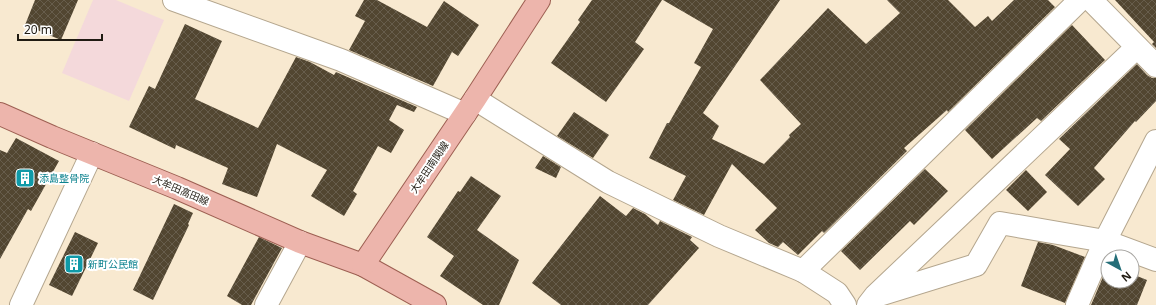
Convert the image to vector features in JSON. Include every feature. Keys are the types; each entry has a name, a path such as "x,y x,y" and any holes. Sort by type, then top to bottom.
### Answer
{"main road":[{"name":"大牟田南関線","path":"364,265 470,107 539,0"},
{"name":"大牟田高田線","path":"0,114 184,191 300,242 364,265"},
{"path":"364,265 435,305"}],"street":[{"path":"174,0 470,107 608,182 719,236 803,271 837,293 845,305"},
{"path":"803,271 1080,0"},
{"path":"1091,0 1156,66"},
{"path":"872,300 1137,47"},
{"path":"1077,305 1105,241 1154,150"},
{"path":"21,305 92,153"},
{"path":"872,300 976,265 1000,223 1105,241 1156,260"},
{"path":"266,305 300,242"}],"shaded area":[{"path":"93,0 116,0 164,20 129,101 62,73"}],"building":[{"path":"35,0 78,0 61,40 25,25"},
{"path":"364,0 377,0 427,27 444,1 479,25 458,56 452,52 433,86 349,50 365,21 355,16"},
{"path":"592,0 662,0 635,42 644,49 606,102 551,63 580,22 578,20"},
{"path":"663,0 780,0 703,113 719,126 712,139 764,164 790,137 789,135 801,124 760,80 828,8 866,44 900,13 887,0 948,0 975,27 988,16 992,21 1014,0 1048,0 1055,7 948,112 947,110 904,148 907,151 824,233 822,231 798,255 783,242 778,247 769,243 755,230 777,208 732,164 704,215 673,200 686,176 649,158 667,123 669,123 701,67 694,63 713,29"},
{"path":"1115,0 1156,0 1156,48 1152,44 1154,42"},
{"path":"185,24 222,41 195,99 258,128 296,57 310,62 334,75 336,72 417,107 414,112 397,105 389,120 404,130 391,153 378,146 353,191 357,194 344,216 311,196 327,170 277,144 257,197 222,184 228,168 176,145 175,149 129,127 149,86 155,89"},
{"path":"1072,25 1105,60 1041,121 1037,118 992,159 965,130"},
{"path":"1137,64 1147,75 1152,78 1156,78 1156,101 1136,122 1135,121 1094,168 1105,179 1078,206 1045,175 1070,149 1059,139"},
{"path":"574,112 609,135 593,158 557,136"},
{"name":"添島整骨院","path":"16,138 59,161 31,211 28,209 0,259 0,150 7,153"},
{"path":"543,156 561,167 556,178 535,168"},
{"path":"925,169 948,191 914,225 910,221 860,270 841,251"},
{"path":"1026,170 1047,192 1028,211 1006,190"},
{"path":"471,176 501,196 477,230 519,260 499,305 483,305 440,276 454,256 427,237 458,191 460,192"},
{"path":"600,196 626,216 633,208 645,214 658,225 660,221 692,237 690,240 699,248 648,305 561,305 532,283"},
{"path":"174,204 193,213 188,224 189,225 153,300 133,290"},
{"name":"新町公民館","path":"75,232 98,243 72,296 49,285"},
{"path":"259,237 282,248 251,305 242,305 227,296"},
{"path":"1038,242 1053,245 1085,257 1065,303 1021,286"},
{"path":"1140,277 1147,280 1137,305 1091,305 1100,284 1100,289 1140,289"}],"place":[{"name":"添島整骨院","path":"25,178"},
{"name":"新町公民館","path":"74,264"}]}
